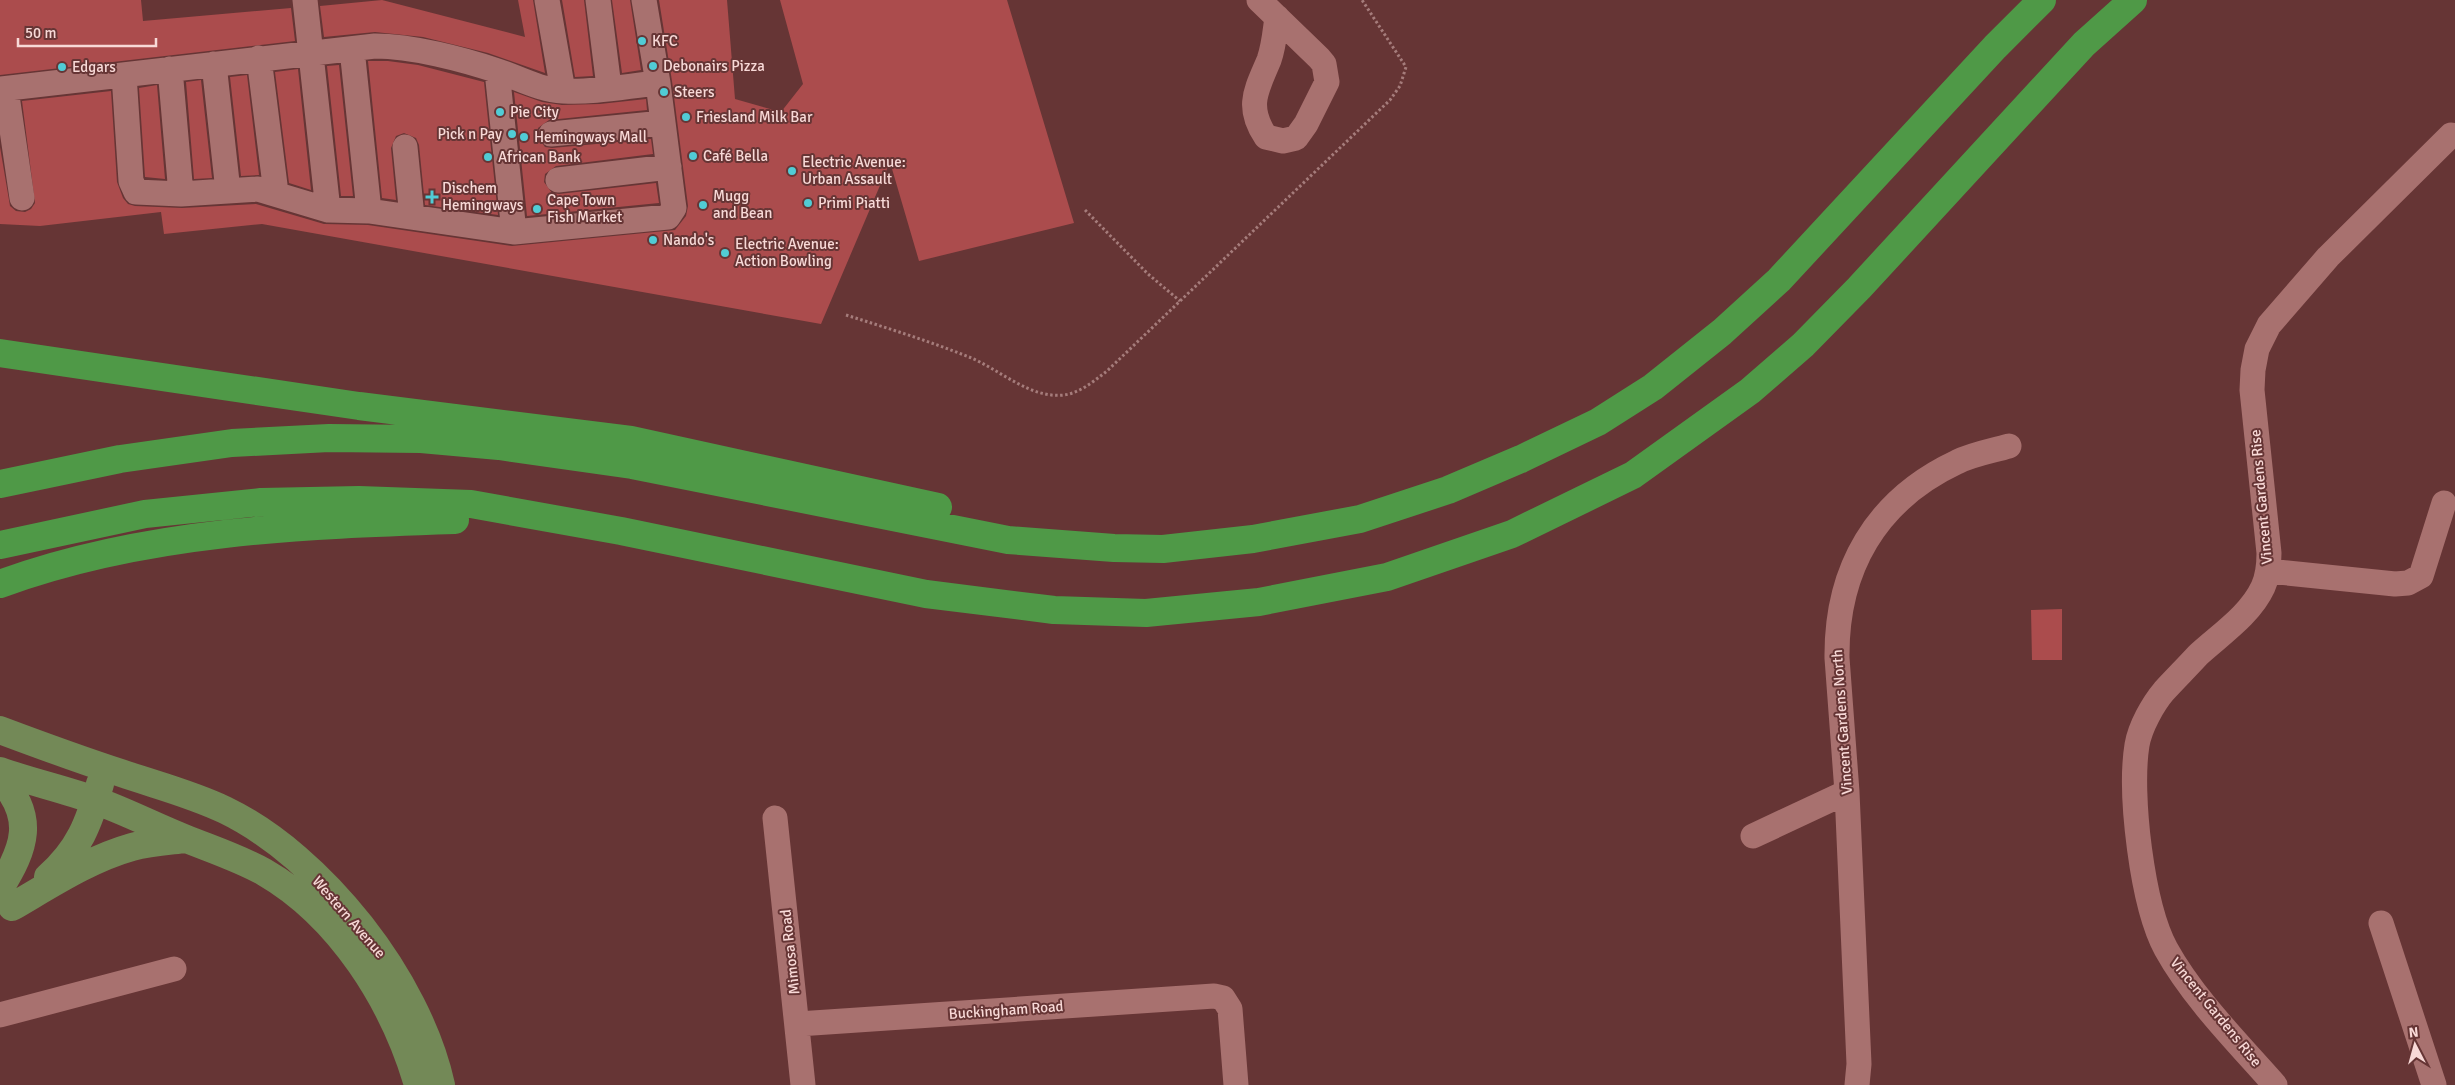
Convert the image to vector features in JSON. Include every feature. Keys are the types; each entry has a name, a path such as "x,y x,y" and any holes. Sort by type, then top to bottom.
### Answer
{"highway":[{"path":"0,484 120,459 232,443 329,438 421,439 499,446 632,465 1008,540 1114,548 1163,549 1252,539 1360,519 1448,490 1521,459 1598,422 1654,387 1722,332 1779,280 1994,47 2042,0"},
{"path":"0,544 144,514 261,502 358,500 471,504 622,530 926,594 1054,610 1146,613 1259,602 1387,576 1503,537 1632,475 1750,391 1803,345 1860,288 2084,44 2133,0"},
{"path":"0,353 359,406 631,440 1047,529 1163,549"},
{"path":"0,584 34,572 151,545 263,530 368,523 477,520 622,530"}],"main road":[{"name":"Western Avenue","path":"0,730 104,768 191,796 225,810 266,834 300,862 333,894 392,968 424,1032 441,1085"},
{"path":"4,904 66,861 82,836 104,768"},
{"name":"Western Avenue","path":"0,771 95,800 229,855 264,872 305,901 326,921 346,945 384,1004 401,1037 418,1085"},
{"path":"0,778 9,788 19,805 24,821 22,844 14,865 4,904"},
{"path":"4,904 108,855 133,847 187,839"}],"street":[{"path":"304,0 328,210"},
{"path":"547,0 563,91"},
{"path":"598,0 609,88"},
{"path":"124,75 133,188 142,193 181,194 258,189 328,210 369,211 514,232 668,217 674,208 658,83 644,0"},
{"path":"1259,0 1277,17"},
{"path":"22,198 3,89 259,58 352,48 394,46 497,70 540,86 563,91 658,83"},
{"path":"352,48 369,211"},
{"path":"259,58 276,193"},
{"path":"214,64 228,191"},
{"path":"170,69 181,194"},
{"path":"497,70 514,232"},
{"path":"551,134 663,123"},
{"name":"Vincent Gardens Rise","path":"2275,1085 2220,1022 2181,973 2165,948 2152,911 2142,865 2134,773 2138,743 2147,719 2163,693 2198,656 2240,619 2263,587 2268,571 2269,554 2262,469 2253,412 2252,370 2257,348 2269,325 2328,257 2451,134"},
{"path":"405,147 412,218"},
{"path":"558,180 669,167"},
{"name":"Vincent Gardens North","path":"1857,1085 1860,1064 1837,631 1849,574 1864,541 1887,511 1917,485 1958,461 2009,446"},
{"path":"2268,571 2395,584 2415,580 2421,576 2444,503"},
{"path":"1753,836 1847,792"},
{"name":"Mimosa Road","path":"774,818 798,1024 803,1085"},
{"path":"2381,922 2434,1085"},
{"path":"0,1015 174,969"},
{"name":"Buckingham Road","path":"798,1024 1214,996 1223,998 1230,1009 1236,1085"}],"path":[{"path":"846,315 971,358 1015,382 1043,394 1064,395 1084,388 1107,371 1390,100 1400,86 1406,67 1362,0"},
{"path":"1085,210 1148,274 1180,301"}],"building":[{"path":"0,0 141,0 143,21 291,8 295,41 0,75"},
{"path":"382,0 525,37 518,0 533,0 545,73 488,53 423,37 375,32 324,37 320,6"},
{"path":"562,0 584,0 593,76 575,77"},
{"path":"612,0 630,0 641,70 622,73"},
{"path":"659,0 727,0 735,99 781,112 803,84 780,0 1007,0 1074,223 919,261 890,162 821,324 262,224 164,234 161,212 40,226 0,224 0,147 10,206 16,211 25,212 31,209 35,203 22,101 111,91 117,182 123,198 128,204 135,206 182,208 256,204 324,224 368,225 512,246 675,230 686,216 688,206 672,81"},
{"path":"368,61 388,61 418,65 484,82 498,215 425,205 419,145 416,138 404,133 396,136 391,148 396,200 382,198"},
{"path":"339,65 353,196 341,196 327,66"},
{"path":"298,69 311,190 289,183 275,72"},
{"path":"247,75 259,175 241,176 230,77"},
{"path":"201,80 212,178 194,179 186,82"},
{"path":"157,85 165,179 145,177 139,88"},
{"path":"514,92 542,102 562,105 600,104 646,99 647,110 549,120 538,128 537,136 545,147 552,148 651,139 653,154 556,166 545,174 544,182 552,193 559,194 656,183 659,203 527,216"},
{"path":"2062,609 2062,660 2032,660 2031,610"}],"place":[{"name":"KFC","path":"642,41"},
{"name":"Debonairs Pizza","path":"653,66"},
{"name":"Edgars","path":"62,67"},
{"name":"Steers","path":"664,92"},
{"name":"Pie City","path":"500,112"},
{"name":"Friesland Milk Bar","path":"686,117"},
{"name":"Pick n Pay","path":"512,134"},
{"name":"Hemingways Mall","path":"524,137"},
{"name":"Café Bella","path":"693,156"},
{"name":"African Bank","path":"488,157"},
{"name":"Electric Avenue: Urban Assault","path":"792,171"},
{"name":"Dischem Hemingways","path":"432,197"},
{"name":"Primi Piatti","path":"808,203"},
{"name":"Mugg and Bean","path":"703,205"},
{"name":"Cape Town Fish Market","path":"537,209"},
{"name":"Nando's","path":"653,240"},
{"name":"Electric Avenue: Action Bowling","path":"725,253"}]}
